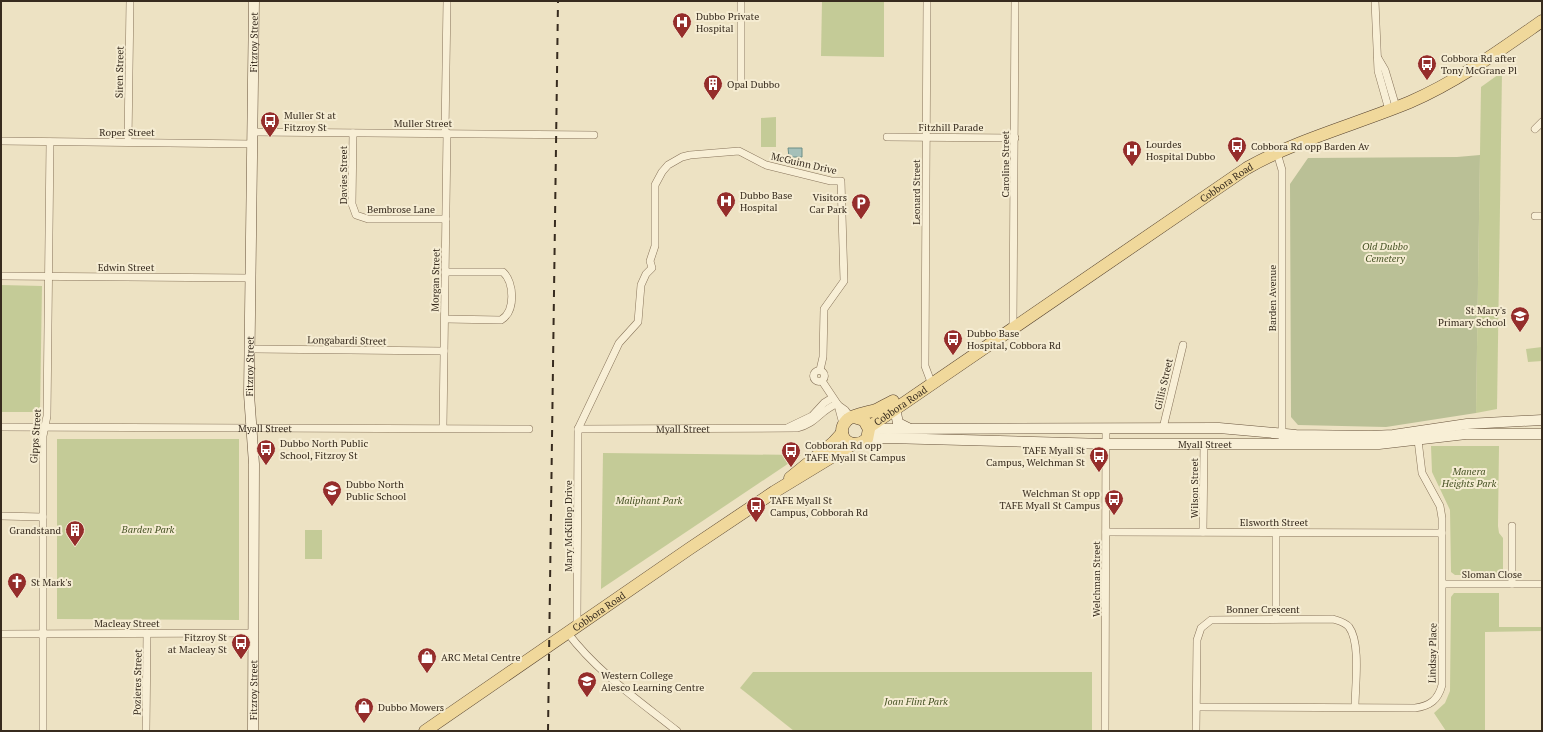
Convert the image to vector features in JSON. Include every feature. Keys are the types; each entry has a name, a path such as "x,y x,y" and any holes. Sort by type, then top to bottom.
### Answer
{"main road":[{"name":"Cobbora Road","path":"868,431 898,405 924,390 932,382 1247,168 1277,153 1392,109 1440,88 1484,62 1542,21"},
{"name":"Cobbora Road","path":"774,492 800,468 833,443 848,423 878,409 921,385 932,382"},
{"path":"864,420 868,431 861,443 853,444 846,441 848,423 864,420"},
{"name":"Cobbora Road","path":"425,731 577,624 774,492 853,444"}],"street":[{"name":"Siren Street","path":"128,142 130,1"},
{"name":"Fitzroy Street","path":"253,731 254,464 249,394 249,349 254,1"},
{"name":"Morgan Street","path":"443,428 447,1"},
{"path":"741,1 741,84"},
{"name":"Leonard Street","path":"927,1 925,366 932,382"},
{"name":"Caroline Street","path":"1014,327 1015,1"},
{"path":"1375,1 1378,58 1385,70 1392,109"},
{"path":"1535,129 1542,122"},
{"name":"Muller Street","path":"253,132 594,135"},
{"name":"Davies Street","path":"353,133 352,204 356,215"},
{"name":"Fitzhill Parade","path":"887,137 1015,138"},
{"name":"Roper Street","path":"1,141 253,144"},
{"name":"Gipps Street","path":"43,731 43,436 47,416 50,142"},
{"name":"McGuinn Drive","path":"578,429 619,343 638,322 641,285 646,274 652,268 650,261 655,246 655,185 662,172 668,165 682,157 690,155 739,151 766,165 831,181 841,181 844,281 824,309 823,358 820,370 814,372 813,378 817,382 822,381 836,402"},
{"name":"Barden Avenue","path":"1277,153 1282,170 1282,439"},
{"name":"Bembrose Lane","path":"356,215 368,219 446,219"},
{"path":"445,272 503,272 508,277 511,288 510,311 507,316 501,320 445,319"},
{"name":"Edwin Street","path":"1,276 251,278"},
{"name":"Gillis Street","path":"1163,428 1183,345"},
{"name":"Longabardi Street","path":"249,349 444,351"},
{"path":"836,402 848,423"},
{"path":"836,402 845,410 848,423"},
{"name":"Myall Street","path":"578,429 787,428 812,416 824,403 836,402"},
{"path":"898,405 896,413 898,423 912,429"},
{"name":"Myall Street","path":"868,431 880,438 1106,444 1204,444 1282,439 1393,436 1466,424 1542,420"},
{"name":"Myall Street","path":"1,427 529,429"},
{"name":"Welchman Street","path":"1106,428 1106,731"},
{"name":"Mary McKillop Drive","path":"577,624 578,429"},
{"name":"Myall Street","path":"868,431 912,429 1236,429 1282,439 1379,444 1466,434 1542,434"},
{"name":"Lindsay Place","path":"1197,707 1425,707 1434,701 1440,694 1442,685 1443,584 1440,506 1422,473 1418,440"},
{"name":"Wilson Street","path":"1203,532 1204,444"},
{"path":"1,516 43,517"},
{"path":"1512,526 1512,584"},
{"name":"Elsworth Street","path":"1106,532 1442,533"},
{"path":"1276,532 1276,618"},
{"name":"Sloman Close","path":"1443,584 1542,584"},
{"name":"Bonner Crescent","path":"1196,731 1197,640 1201,628 1211,620 1276,618 1333,619 1342,621 1348,626 1355,641 1355,707"},
{"path":"567,632 580,650 602,672 677,731"},
{"name":"Macleay Street","path":"1,634 253,633"},
{"name":"Pozieres Street","path":"146,731 148,634"}],"green space":[{"path":"822,1 884,1 884,57 821,56"},
{"path":"1502,72 1497,409 1476,413 1481,87"},
{"path":"776,117 776,147 761,147 761,118"},
{"name":"Old Dubbo Cemetery","path":"1480,155 1476,413 1386,427 1298,425 1291,417 1290,184 1308,158 1457,157"},
{"path":"1,285 42,286 40,412 1,412"},
{"path":"1542,347 1542,361 1528,362 1526,349"},
{"name":"Barden Park","path":"57,439 239,439 239,620 57,619"},
{"name":"Manera Heights Park","path":"1431,446 1499,446 1498,526 1499,533 1503,538 1503,572 1500,575 1455,575 1451,572 1450,510 1432,472"},
{"name":"Maliphant Park","path":"603,453 801,455 601,589"},
{"path":"305,530 322,530 322,559 305,559"},
{"path":"1454,593 1499,593 1499,627 1542,627 1542,631 1485,632 1485,731 1446,731 1434,713 1445,703 1450,691 1451,597"},
{"name":"Joan Flint Park","path":"753,672 1092,672 1092,731 794,731 740,688"}],"water":[{"path":"788,148 802,148 802,157 789,157"}],"railway":[{"path":"548,731 558,1"}],"place":[{"name":"Dubbo Private Hospital","path":"682,39"},
{"name":"Cobbora Rd after Tony McGrane Pl","path":"1427,81"},
{"name":"Opal Dubbo","path":"713,101"},
{"name":"Muller St at Fitzroy St","path":"270,138"},
{"name":"Cobbora Rd opp Barden Av","path":"1237,163"},
{"name":"Lourdes Hospital Dubbo","path":"1132,167"},
{"name":"Dubbo Base Hospital","path":"726,218"},
{"name":"Visitors Car Park","path":"861,220"},
{"name":"St Mary's Primary School","path":"1520,333"},
{"name":"Dubbo Base Hospital, Cobbora Rd","path":"953,356"},
{"name":"Dubbo North Public School, Fitzroy St","path":"266,466"},
{"name":"Cobborah Rd opp TAFE Myall St Campus","path":"791,468"},
{"name":"TAFE Myall St Campus, Welchman St","path":"1099,473"},
{"name":"Dubbo North Public School","path":"332,507"},
{"name":"Welchman St opp TAFE Myall St Campus","path":"1114,516"},
{"name":"TAFE Myall St Campus, Cobborah Rd","path":"756,523"},
{"name":"Grandstand","path":"75,547"},
{"name":"St Mark's","path":"17,599"},
{"name":"Fitzroy St at Macleay St","path":"241,660"},
{"name":"ARC Metal Centre","path":"427,674"},
{"name":"Western College Alesco Learning Centre","path":"587,698"},
{"name":"Dubbo Mowers","path":"364,724"}]}
